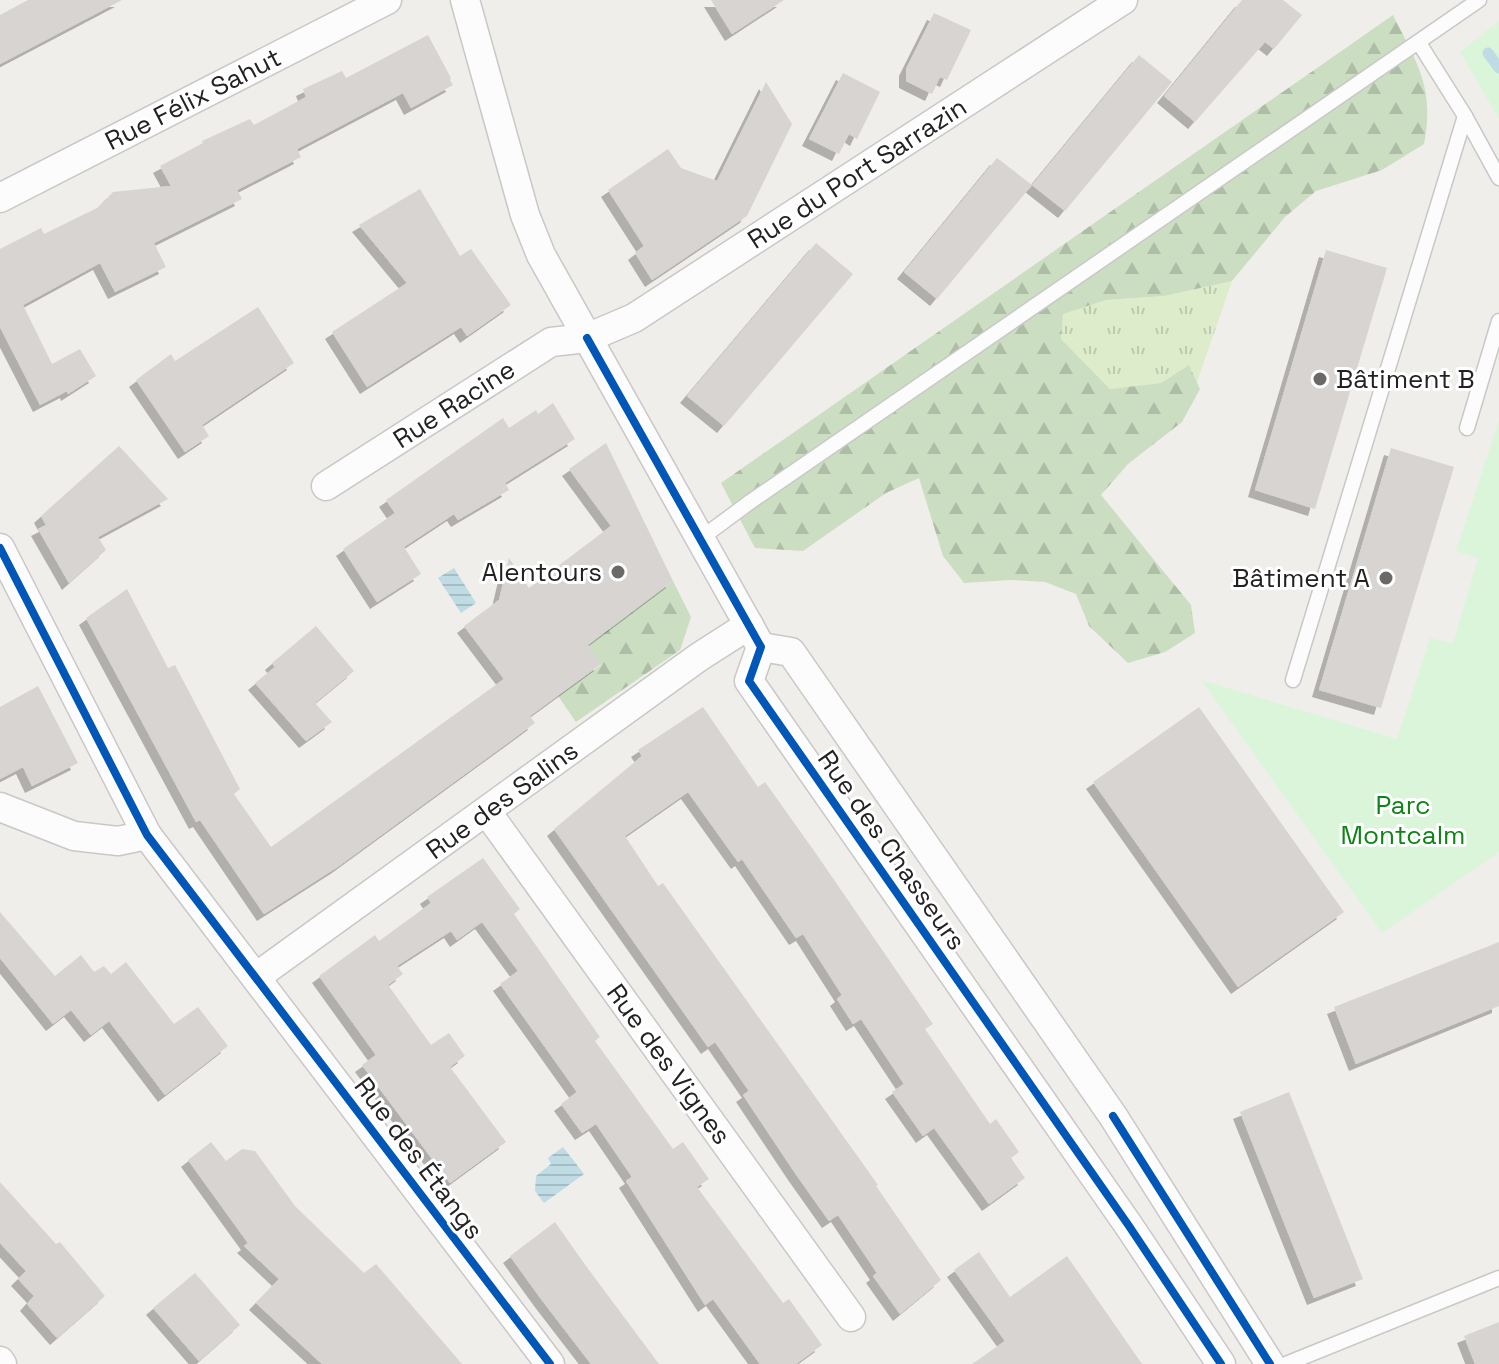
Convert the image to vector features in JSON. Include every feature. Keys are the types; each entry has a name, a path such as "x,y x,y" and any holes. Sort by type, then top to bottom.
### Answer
{"street":[{"name":"Rue Félix Sahut","path":"0,198 387,0"},
{"path":"465,0 525,215 541,255 755,636"},
{"name":"Rue du Port Sarrazin","path":"587,338 634,318 1123,0"},
{"name":"Rue Racine","path":"326,486 551,342 587,338"},
{"name":"Rue des Étangs","path":"0,548 147,835 550,1364"},
{"name":"Rue des Salins","path":"256,977 699,657 755,636"},
{"name":"Rue des Chasseurs","path":"1221,1364 1129,1226 749,681 755,636 791,652 1113,1116 1270,1364"},
{"path":"0,807 74,836 118,841 147,835"},
{"name":"Rue des Vignes","path":"487,812 851,1317"}],"lane":[{"path":"700,539 1479,0"},
{"path":"1419,43 1499,178"},
{"path":"1293,680 1465,116"},
{"path":"1467,428 1499,321"},
{"path":"1286,1364 1499,1278"}],"green space":[{"path":"1393,15 1422,76 1427,107 1424,144 1382,170 1316,191 1285,217 1232,281 1164,296 1106,300 1063,314 1061,339 1110,389 1161,383 1189,365 1200,389 1182,422 1128,464 1101,495 1191,605 1195,633 1165,652 1128,663 1089,626 1076,594 1045,582 1011,580 964,583 943,556 919,478 886,493 803,551 755,548 721,483"},
{"path":"1499,21 1499,119 1460,52"},
{"path":"1232,281 1197,382 1189,365 1161,383 1110,389 1061,339 1063,313 1106,300 1164,296"},
{"name":"Parc Montcalm","path":"1499,420 1499,852 1382,933 1201,680 1397,739 1430,638 1453,643 1478,558 1456,551"},
{"path":"673,581 691,617 680,650 576,722 558,696 601,665 588,645"}],"water":[{"path":"454,568 476,603 461,613 438,578"},
{"path":"563,1147 584,1174 544,1203 535,1191 536,1176 551,1164 548,1158"}],"building":[{"path":"28,0 122,0 0,64 0,15"},
{"path":"711,0 784,0 732,34"},
{"path":"1242,0 1283,0 1302,15 1274,49 1265,42 1195,122 1164,96"},
{"path":"934,13 971,30 947,80 940,77 932,94 906,81 906,69"},
{"path":"428,35 453,85 411,108 403,93 297,149 301,157 237,190 242,199 154,243 166,267 115,292 100,263 23,305 52,364 80,349 96,376 68,394 67,391 40,405 0,327 0,249 41,228 44,234 99,207 113,192 171,186 160,166 202,141 250,119 254,125 306,97 303,89 342,71 346,78"},
{"path":"1139,55 1172,82 1065,211 1032,185"},
{"path":"843,73 880,92 857,139 849,134 839,154 809,139"},
{"path":"766,82 792,124 747,216 652,280 635,253 644,246 608,190 668,149 681,168 717,181"},
{"path":"997,158 1032,185 937,299 904,272"},
{"path":"420,189 460,256 471,249 511,305 467,336 461,327 367,387 332,332 407,283 359,225"},
{"path":"816,243 853,274 724,426 687,396"},
{"name":"Bâtiment B","path":"1326,250 1387,268 1315,509 1255,490"},
{"path":"258,307 294,363 202,425 209,436 185,452 136,380 171,354 175,361"},
{"path":"553,403 575,439 505,483 509,490 458,520 454,514 404,547 421,574 377,602 343,549 395,513 386,500 503,418 509,428"},
{"path":"606,443 673,581 588,645 601,664 530,716 535,723 339,866 264,914 200,820 196,822 86,618 127,589 168,668 175,665 240,789 234,794 271,847 504,679 464,626 499,600 509,558 529,588 611,526 569,469"},
{"path":"119,446 168,499 98,537 106,550 69,583 38,529 46,525 41,516"},
{"name":"Bâtiment A","path":"1391,448 1454,467 1381,708 1319,690"},
{"path":"316,626 354,671 315,703 332,722 306,741 255,683 275,667 272,663"},
{"path":"38,686 78,763 32,786 23,767 0,779 0,707"},
{"path":"703,707 758,787 765,782 817,855 933,1024 925,1029 990,1124 996,1119 1019,1152 1011,1158 1025,1178 989,1204 934,1128 923,1136 892,1092 904,1084 861,1019 853,1024 837,999 842,995 803,934 796,938 742,859 738,862 688,792 625,836 658,886 663,883 878,1185 941,1280 900,1314 873,1276 877,1273 838,1215 829,1221 795,1173 743,1095 749,1091 715,1042 708,1047 554,829 642,756 638,750"},
{"path":"1199,707 1344,912 1238,987 1093,782"},
{"path":"483,858 520,909 514,914 600,1037 595,1041 673,1149 683,1142 709,1179 697,1187 783,1303 789,1299 822,1345 796,1364 760,1364 713,1299 705,1305 626,1181 632,1177 596,1124 582,1133 561,1104 577,1092 500,984 518,971 482,922 457,940 451,931 397,966 403,974 388,985 431,1045 449,1033 465,1056 450,1067 506,1142 450,1183 362,1065 376,1055 319,976 375,935 379,941 431,903 427,897"},
{"path":"0,912 55,976 81,955 94,972 104,966 111,974 126,962 174,1024 198,1007 228,1046 165,1095 109,1021 91,1035 71,1010 53,1024 0,958"},
{"path":"1499,942 1499,1006 1356,1064 1334,1007"},
{"path":"1289,1092 1363,1279 1314,1298 1240,1112"},
{"path":"211,1142 226,1161 242,1149 255,1151 295,1206 364,1273 376,1264 462,1364 322,1364 256,1303 279,1279 244,1246 248,1243 188,1160"},
{"path":"0,1182 56,1244 60,1242 105,1296 57,1338 27,1304 34,1296 18,1279 26,1271 0,1243"},
{"path":"555,1222 659,1364 591,1364 541,1299 510,1256"},
{"path":"979,1252 1010,1297 1067,1256 1142,1364 972,1364 1005,1341 954,1270"},
{"path":"195,1273 240,1325 199,1361 153,1308"},
{"path":"1499,1322 1499,1364 1475,1364 1464,1336"}],"waterway":[{"path":"1488,53 1499,68"}],"cycle path":[{"path":"587,338 761,647 749,681 1129,1226 1221,1364"},
{"path":"0,548 147,835 550,1364"},
{"path":"1113,1116 1270,1364"}],"place":[{"name":"Bâtiment B","path":"1320,379"},
{"name":"Alentours","path":"618,572"},
{"name":"Bâtiment A","path":"1386,578"}]}
